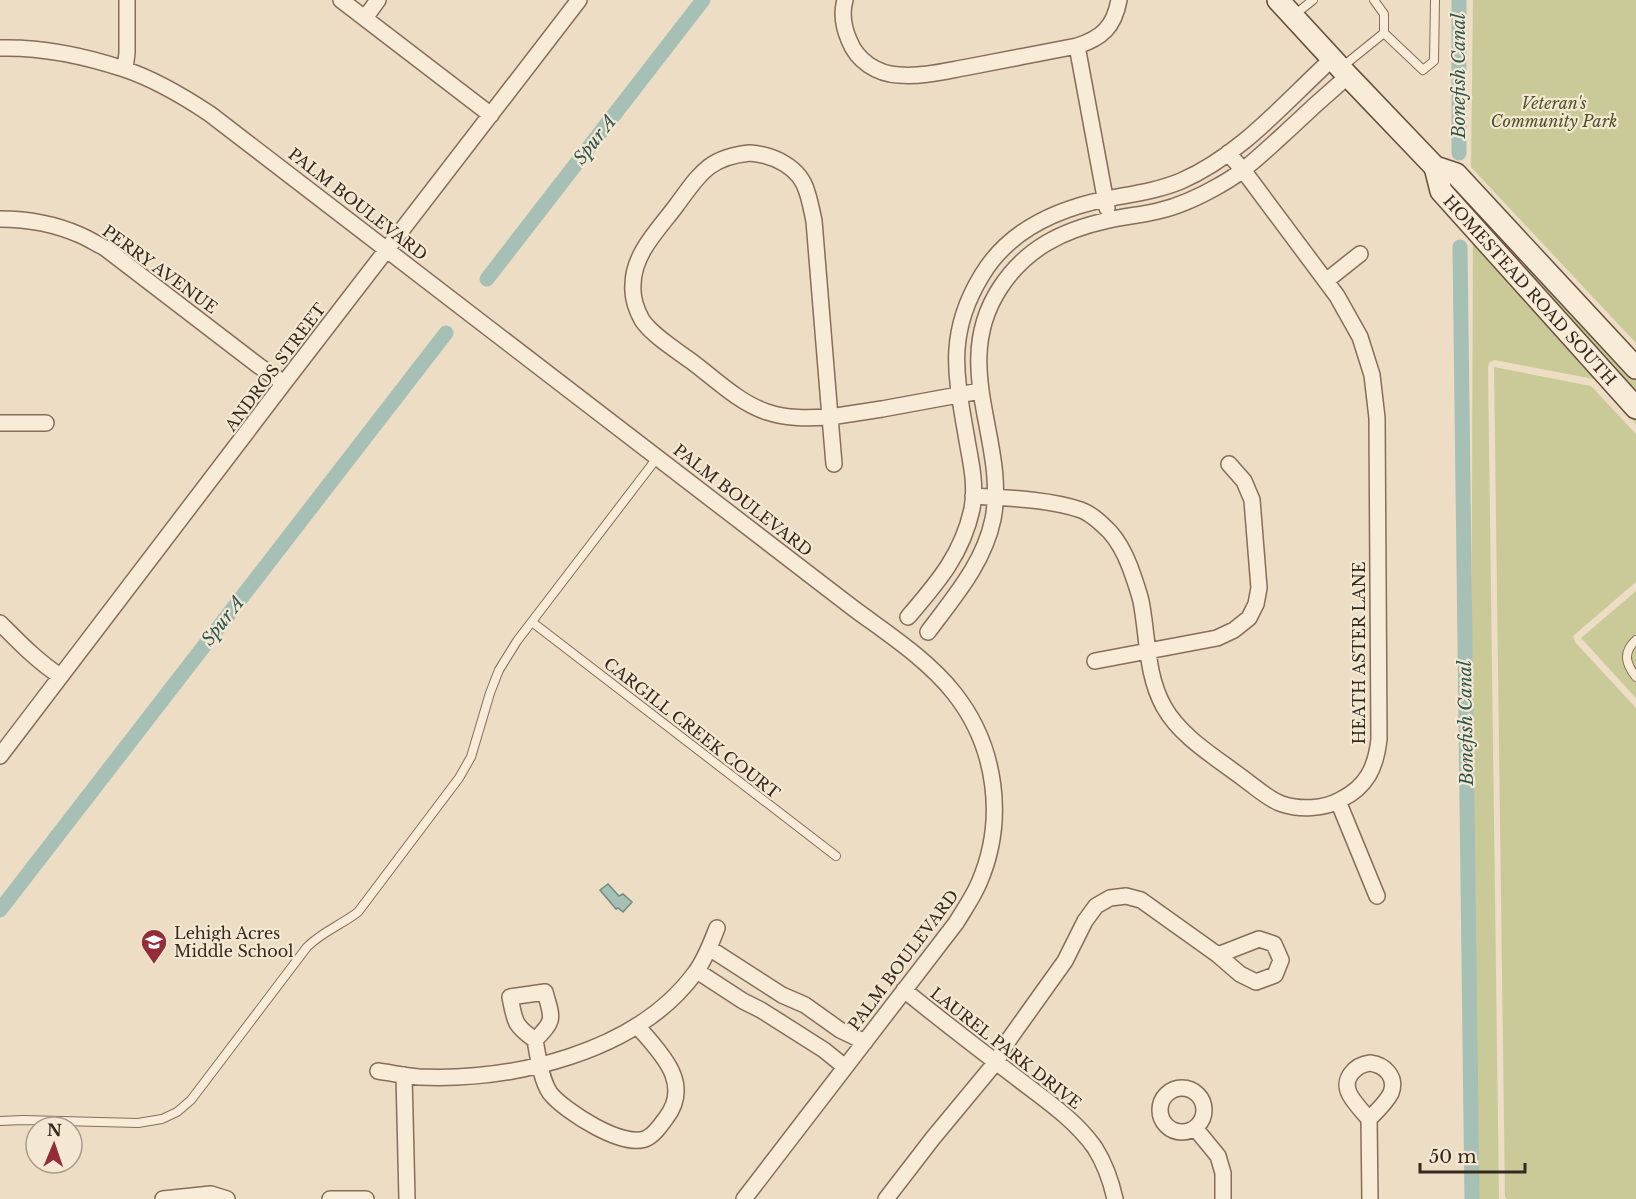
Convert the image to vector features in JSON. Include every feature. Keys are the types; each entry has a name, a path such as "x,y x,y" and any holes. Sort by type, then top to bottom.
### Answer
{"main road":[{"name":"HOMESTEAD ROAD SOUTH","path":"1278,0 1435,167 1456,174 1636,368"},
{"name":"HOMESTEAD ROAD SOUTH","path":"1435,167 1441,191 1636,408"}],"street":[{"path":"125,69 128,0"},
{"path":"341,0 491,115"},
{"path":"365,18 378,0"},
{"name":"ANDROS STREET","path":"0,756 579,0"},
{"path":"845,0 842,11 851,46 863,62 879,71 898,75 918,75 1077,46 1093,41 1106,31 1117,13 1119,0"},
{"path":"1077,46 1108,220"},
{"name":"PALM BOULEVARD","path":"0,48 42,51 86,58 125,69 166,87 210,114 912,652 955,693 973,722 986,752 995,806 994,831 985,867 972,899 744,1199"},
{"path":"908,617 948,568 959,549 967,527 973,496 972,470 956,369 958,335 966,310 983,274 1000,252 1016,236 1055,213 1106,199 1155,190 1181,181 1213,164 1340,67"},
{"path":"928,632 974,568 989,534 996,497 995,472 978,372 980,341 991,305 1000,289 1015,269 1033,252 1060,235 1108,220 1182,204 1223,184 1255,160 1340,67"},
{"name":"HEATH ASTER LANE","path":"973,496 1039,501 1082,510 1111,533 1123,550 1137,585 1152,678 1164,707 1178,726 1195,742 1268,797 1282,804 1299,807 1322,806 1338,801 1365,782 1377,754 1378,727 1377,418 1372,375 1360,337 1337,296 1228,153"},
{"path":"834,464 830,417 814,220 807,189 798,174 786,164 766,154 742,154 719,160 694,182 640,255 634,269 632,286 634,301 643,321 660,338 740,398 764,411 784,417 830,417 980,391"},
{"name":"PERRY AVENUE","path":"0,219 57,227 80,235 105,248 284,383"},
{"path":"1326,281 1360,254"},
{"path":"0,423 46,423"},
{"path":"1095,661 1217,638 1234,630 1249,618 1256,604 1259,588 1252,500 1244,481 1229,464"},
{"path":"937,583 954,596"},
{"path":"0,623 38,659 60,676"},
{"path":"1338,801 1377,896"},
{"path":"886,1199 996,1062 1010,1038 1065,961 1096,906 1110,898 1126,896 1140,900 1218,955"},
{"path":"378,1071 419,1077 505,1072 539,1066 619,1037 638,1027 670,1002 697,971 717,928"},
{"path":"709,948 783,995 805,1005 840,1030 865,1042"},
{"path":"697,971 824,1050 845,1067"},
{"name":"LAUREL PARK DRIVE","path":"904,990 1051,1104 1082,1133 1104,1163 1115,1199"},
{"path":"535,1040 539,1066 549,1092 583,1121 611,1134 634,1141 647,1138 660,1126 672,1110 677,1095 674,1076 654,1045 638,1027"},
{"path":"404,1075 407,1199"},
{"path":"1369,1119 1370,1199"},
{"path":"1195,1128 1218,1156 1223,1173 1223,1199"},
{"path":"163,1199 211,1194 227,1199"},
{"path":"330,1199 366,1199"}],"lane":[{"path":"1293,16 1313,0"},
{"path":"1374,0 1384,14 1384,33 1423,70 1434,61 1434,0"},
{"path":"1340,67 1384,33"},
{"path":"0,1121 138,1123 170,1116 191,1100 307,947 322,934 344,923 358,912 459,778 471,757 499,670 517,641 658,457"},
{"name":"CARGILL CREEK COURT","path":"532,622 836,856"},
{"path":"1636,639 1629,646 1627,653 1627,661 1636,677"}],"green space":[{"name":"Veteran's Community Park","path":"1473,0 1636,0 1636,343 1471,167"},
{"path":"1473,204 1636,379 1636,396 1473,214"},
{"path":"1473,237 1636,419 1636,424 1594,379 1494,360 1489,363 1499,1199 1471,1199"},
{"path":"1494,367 1591,386 1636,434 1636,582 1573,636 1575,642 1636,708 1636,1199 1507,1199 1505,1197"},
{"path":"1636,591 1636,698 1581,638"}],"shaded area":[{"path":"608,884 619,896 623,894 632,902 623,912 616,909 600,890"}],"waterway":[{"name":"Spur A","path":"487,279 703,0"},
{"name":"Bonefish Canal","path":"1459,0 1459,153"},
{"name":"Bonefish Canal","path":"1460,247 1472,1199"},
{"name":"Spur A","path":"0,910 446,333"}],"place":[{"name":"Lehigh Acres Middle School","path":"154,965"}]}
